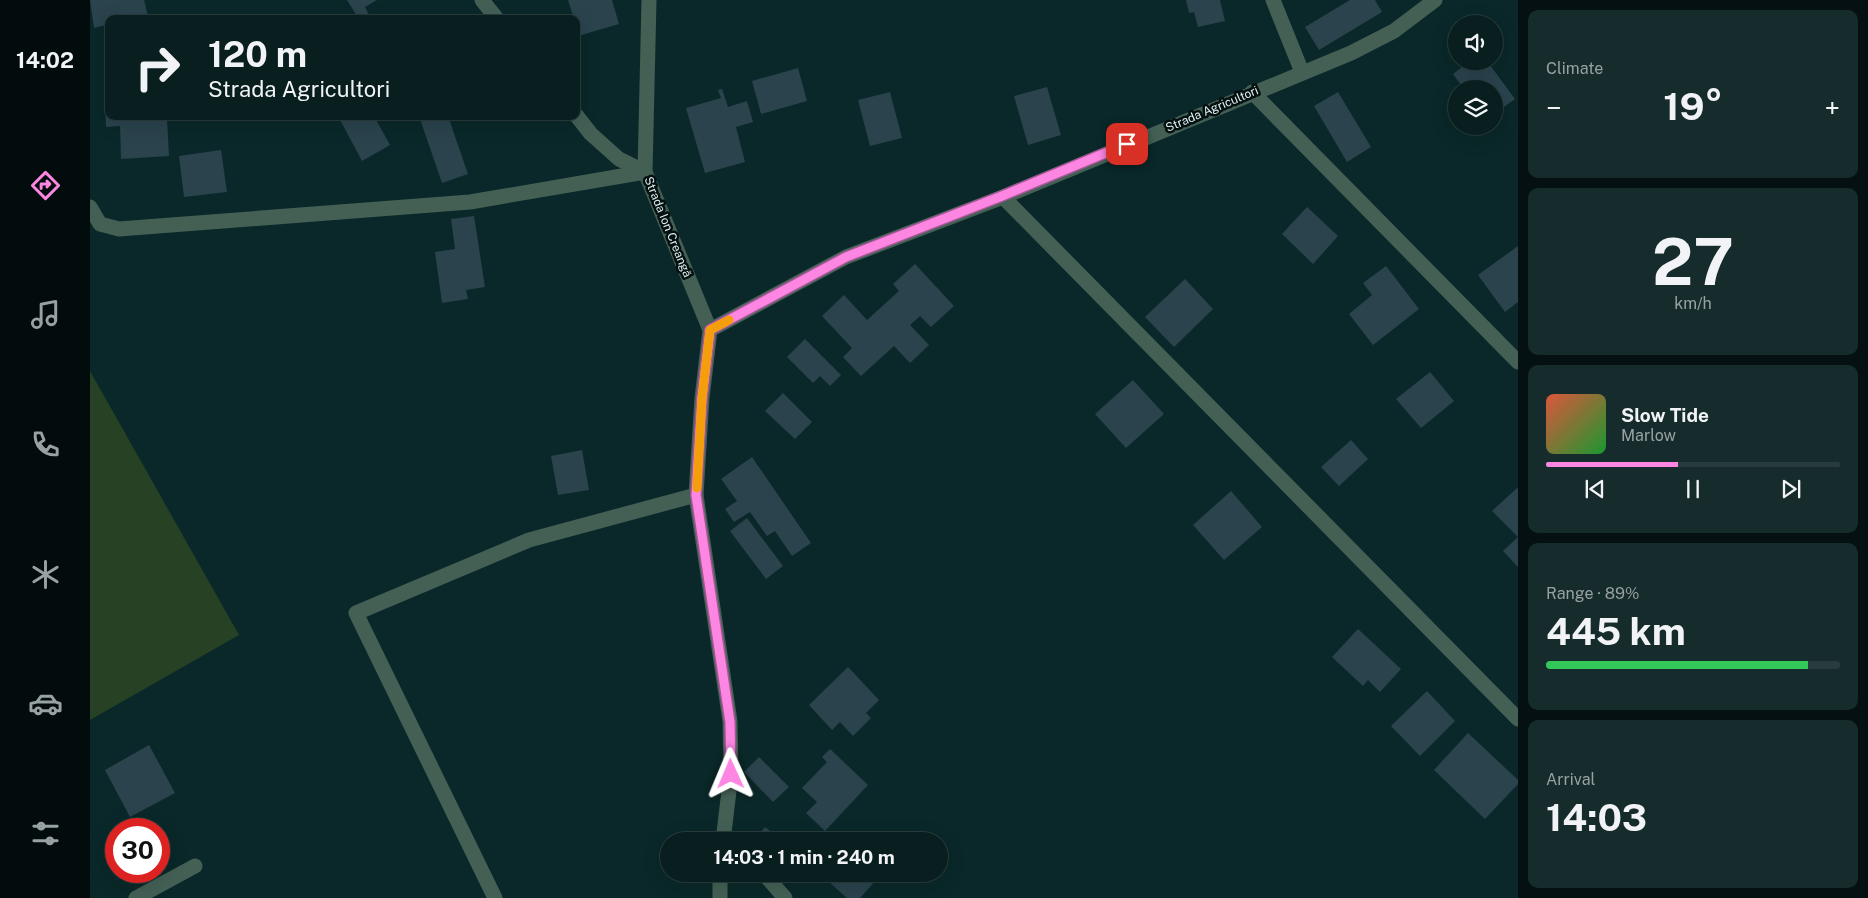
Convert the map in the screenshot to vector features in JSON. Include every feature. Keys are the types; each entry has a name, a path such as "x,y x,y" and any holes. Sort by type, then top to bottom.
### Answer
{"street":[{"path":"482,0 494,15"},
{"name":"Strada Ion Creangă","path":"649,0 646,172 710,330"},
{"path":"1273,0 1302,72"},
{"name":"Strada Agricultori","path":"710,330 846,257 1002,196 1351,53 1394,31 1435,0"},
{"path":"1252,92 1518,362"},
{"path":"580,120 591,134 619,159 646,172"},
{"path":"90,207 100,224 119,228 470,202 646,172"},
{"path":"1002,196 1518,720"},
{"path":"710,330 702,398 696,495 730,722 731,774 727,832"},
{"path":"495,898 356,613 529,540 696,495"},
{"path":"136,898 195,866"},
{"path":"720,882 720,898"},
{"path":"771,882 785,898"}],"green space":[{"path":"90,371 239,635 90,720"}],"building":[{"path":"90,0 144,0 148,15 105,15 105,25 94,28"},
{"path":"347,0 377,0 365,7 369,15 356,15"},
{"path":"568,0 612,0 619,24 580,35 580,15 573,15"},
{"path":"1186,0 1220,0 1225,21 1198,27 1194,12 1189,13"},
{"path":"1350,0 1375,0 1382,12 1319,50 1305,27"},
{"path":"798,68 807,101 761,114 752,81"},
{"path":"1458,70 1494,70 1501,80 1457,80 1453,74"},
{"path":"1503,83 1515,99 1503,108"},
{"path":"1047,87 1061,135 1028,145 1014,96"},
{"path":"722,89 728,107 747,101 753,122 736,127 745,162 705,173 686,108 721,98 718,90"},
{"path":"890,92 902,138 870,146 858,100"},
{"path":"1338,92 1371,147 1347,162 1314,106"},
{"path":"106,120 167,120 169,156 121,159 120,126 106,127"},
{"path":"340,120 376,120 390,145 362,161"},
{"path":"420,120 449,120 468,174 442,183"},
{"path":"221,150 227,192 184,197 179,156"},
{"path":"1307,207 1338,236 1313,264 1282,234"},
{"path":"474,216 485,287 466,290 468,299 442,303 435,252 455,249 451,219"},
{"path":"1518,246 1518,302 1505,312 1478,275"},
{"path":"915,264 954,306 931,327 920,316 910,325 929,345 910,363 894,346 861,376 843,357 852,348 822,316 844,295 867,320 899,291 893,284"},
{"path":"1386,266 1419,309 1373,345 1349,314 1372,295 1363,283"},
{"path":"1185,279 1213,309 1174,347 1145,317"},
{"path":"805,339 841,375 830,386 820,376 813,383 787,357"},
{"path":"1430,372 1454,401 1421,428 1396,399"},
{"path":"1133,380 1164,414 1126,448 1095,414"},
{"path":"783,393 812,422 795,439 765,411"},
{"path":"1351,440 1368,459 1339,486 1321,467"},
{"path":"582,450 589,490 558,495 551,456"},
{"path":"752,457 811,543 792,556 775,531 767,536 750,512 734,522 725,509 737,501 721,479"},
{"path":"1518,489 1518,537 1492,511"},
{"path":"1231,491 1262,527 1224,560 1193,525"},
{"path":"747,518 783,566 766,579 730,531"},
{"path":"1518,537 1518,567 1503,551"},
{"path":"1358,629 1401,669 1380,692 1368,680 1363,686 1332,657"},
{"path":"848,667 879,700 866,713 871,718 853,736 840,722 832,730 809,705"},
{"path":"1427,691 1455,721 1420,756 1391,726"},
{"path":"1468,733 1518,780 1518,784 1485,819 1434,770"},
{"path":"149,745 175,793 130,817 105,770"},
{"path":"830,749 868,785 825,831 806,813 817,802 802,788 827,762 822,757"},
{"path":"759,757 789,787 773,802 744,772"},
{"path":"765,827 771,832 761,832"},
{"path":"829,882 874,882 860,898 847,898"}],"slow traffic":[{"path":"697,488 702,398 710,330 729,320"}],"route":[{"path":"731,774 730,722 696,495 702,398 710,330 846,257 1002,196 1127,144"}]}
